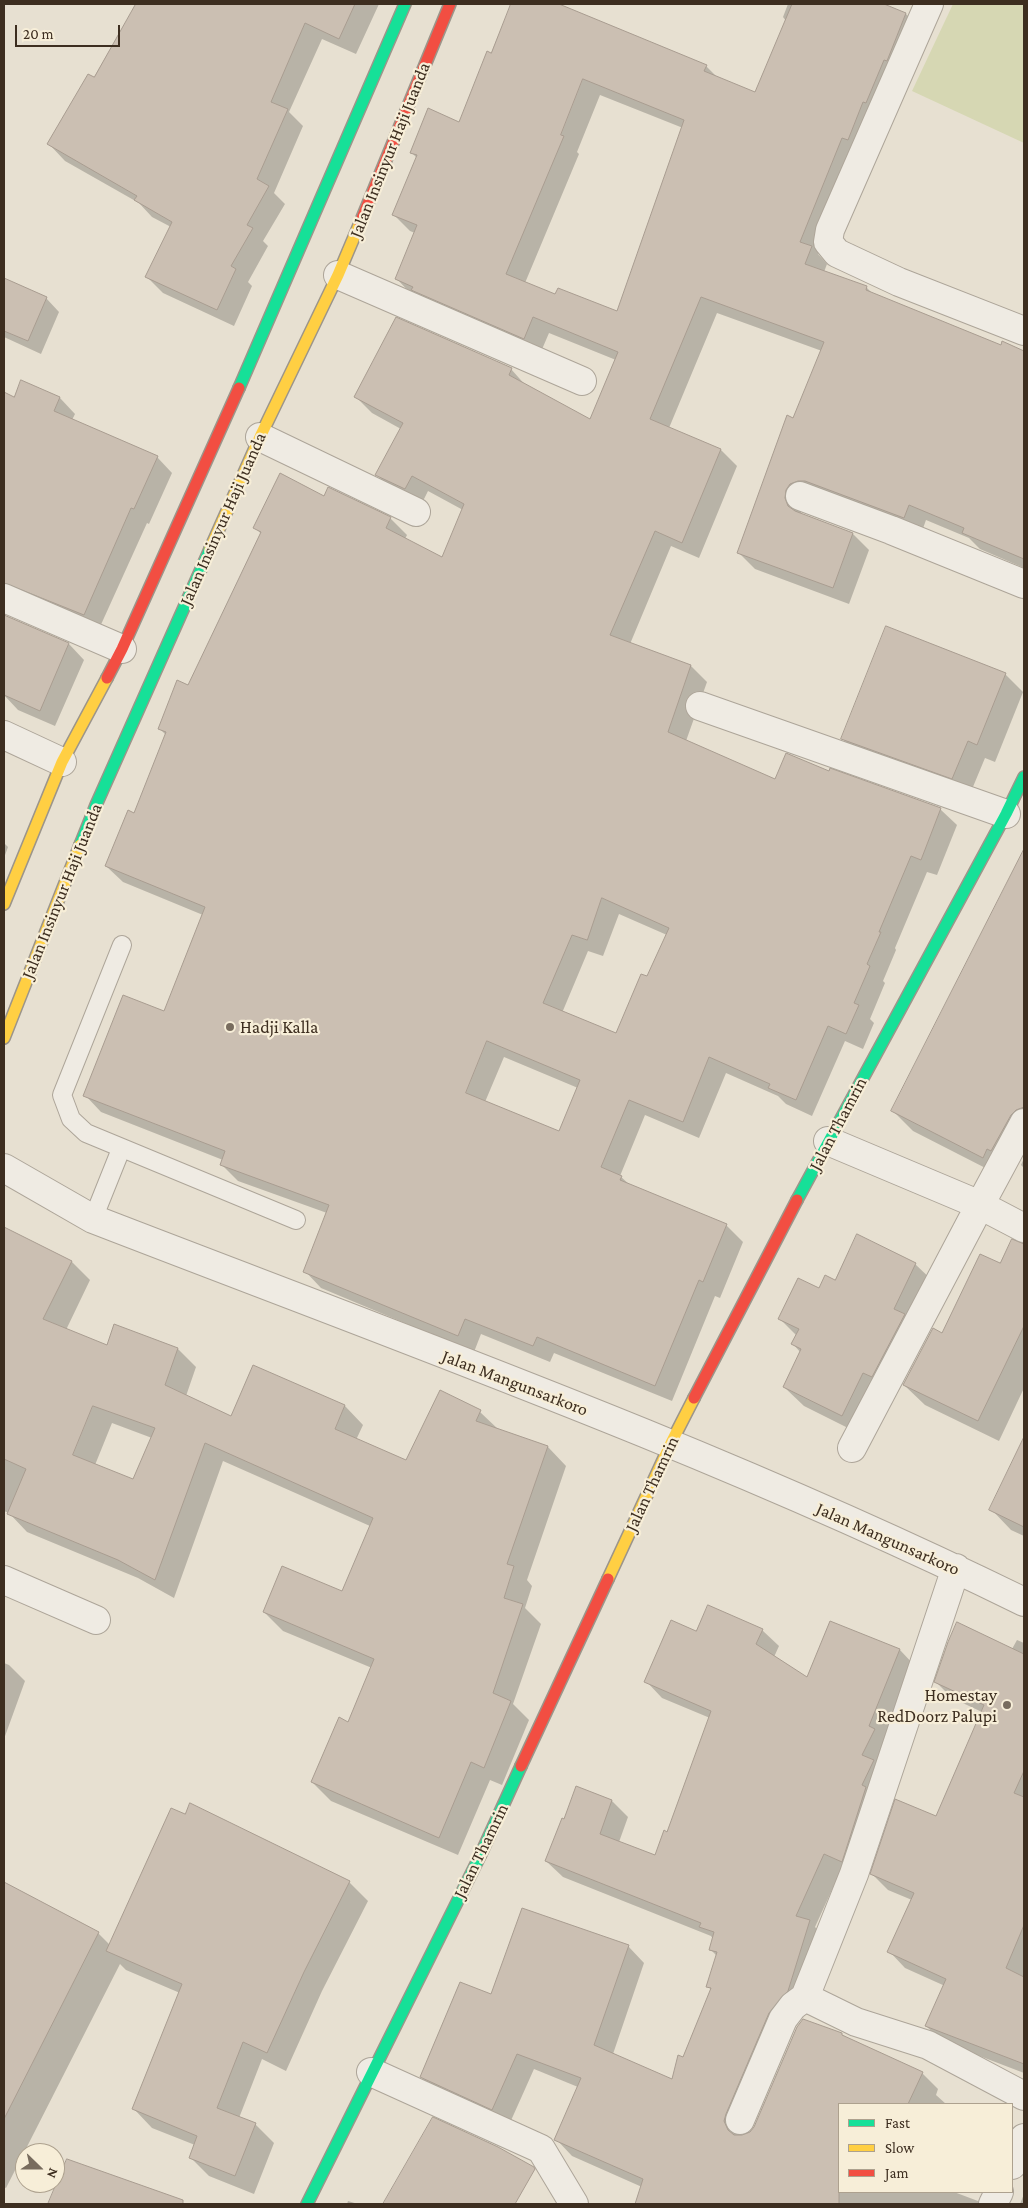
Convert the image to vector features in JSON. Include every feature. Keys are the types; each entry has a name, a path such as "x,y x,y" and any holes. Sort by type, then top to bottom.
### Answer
{"main road":[{"path":"4,904 62,762 122,650 259,344 405,4"},
{"name":"Jalan Insinyur Haji Juanda","path":"4,1038 96,805 260,437 338,275 450,4"},
{"name":"Jalan Thamrin","path":"307,2204 480,1856 671,1443 828,1141 1006,814 1024,777"}],"street":[{"path":"930,4 830,230 828,242 837,253 899,282 1024,331"},
{"path":"338,275 582,381"},
{"path":"260,437 416,512"},
{"path":"800,496 891,530 1024,584"},
{"path":"4,598 122,650"},
{"path":"700,706 1006,814"},
{"path":"4,735 62,762"},
{"path":"852,1448 1024,1123"},
{"path":"828,1141 980,1205 1024,1228"},
{"name":"Jalan Mangunsarkoro","path":"4,1168 93,1220 671,1443 956,1568 1024,1602"},
{"path":"740,2120 783,2019 793,2006 805,1997 854,1874 956,1568"},
{"path":"4,1580 96,1620"},
{"path":"805,1997 856,2022 928,2045 1024,2096"},
{"path":"371,2072 541,2149 574,2204"},
{"path":"1013,2163 1024,2138"}],"lane":[{"path":"122,945 62,1095 71,1119 86,1133 121,1149 296,1220"},
{"path":"93,1220 121,1149"}],"green space":[{"path":"953,4 1024,4 1024,143 912,91"}],"building":[{"path":"136,4 355,4 339,39 305,23 271,102 288,109 257,179 269,186 247,225 253,228 231,266 236,269 217,310 145,277 172,222 134,200 137,196 47,144 88,74 94,77"},
{"path":"511,4 559,4 707,65 704,71 755,92 792,4 884,4 906,13 887,61 884,60 866,103 863,102 848,140 842,138 800,242 812,246 805,264 867,286 866,290 1001,345 1002,341 1024,351 1024,559 962,533 964,528 909,505 904,518 805,481 790,484 786,490 785,498 788,506 795,511 853,533 833,588 737,553 787,415 793,418 824,342 701,297 650,419 721,449 682,543 655,531 610,635 691,665 668,732 775,779 786,753 829,771 830,768 941,808 921,860 911,856 879,932 881,932 867,964 870,966 854,1003 859,1005 846,1034 828,1026 796,1100 768,1088 770,1084 709,1057 683,1122 629,1100 601,1167 622,1176 620,1180 727,1224 703,1282 699,1280 655,1386 537,1337 533,1346 465,1319 458,1336 303,1272 329,1205 220,1165 225,1151 83,1096 123,995 164,1011 205,907 105,866 128,810 134,813 166,732 158,729 177,680 188,685 261,532 253,528 280,473 324,496 328,487 391,517 386,528 442,557 464,504 412,476 405,489 375,475 403,423 354,397 396,317 512,368 509,375 590,419 618,352 533,317 524,339 411,290 413,287 395,279 417,225 392,215 417,155 410,153 428,108 459,122 487,51 491,53","holes":["583,79 684,120 617,311 558,288 555,294 506,274 564,136 561,135","602,898 669,928 647,976 641,974 616,1033 543,1003 572,935 587,940","487,1041 580,1080 559,1131 466,1093"]},
{"path":"4,278 47,297 28,341 4,331"},
{"path":"21,380 60,397 54,411 158,456 134,509 131,508 84,615 4,583 4,392 14,397"},
{"path":"4,615 69,643 40,711 4,695"},
{"path":"886,626 1006,673 977,745 968,741 952,779 841,739"},
{"path":"1024,849 1024,1107 1016,1110 1011,1115 991,1151 987,1149 983,1158 891,1111"},
{"path":"4,1227 72,1261 43,1319 107,1345 114,1324 178,1348 165,1385 231,1416 253,1365 345,1405 335,1429 406,1460 440,1390 481,1410 476,1421 548,1446 507,1564 514,1566 504,1598 523,1604 493,1693 511,1701 484,1768 471,1762 439,1838 311,1782 339,1717 348,1722 374,1659 263,1612 282,1566 342,1591 373,1518 205,1443 155,1580 118,1560 7,1514 26,1469 4,1459","holes":["93,1406 155,1428 133,1479 73,1455"]},
{"path":"857,1234 916,1263 894,1309 905,1314 872,1377 863,1373 842,1416 783,1387 801,1349 791,1344 799,1329 778,1319 798,1278 819,1288 825,1275 835,1280"},
{"path":"1012,1239 1024,1244 1024,1326 978,1421 903,1385 933,1328 942,1333 980,1254 1000,1263"},
{"path":"1024,1437 1024,1527 989,1510"},
{"path":"708,1605 763,1629 756,1644 807,1677 830,1621 900,1649 869,1726 875,1729 862,1755 874,1760 862,1785 866,1787 842,1862 824,1854 796,1916 810,1920 788,1991 769,2013 724,2121 728,2130 734,2135 750,2132 754,2127 797,2027 803,2019 842,2033 842,2035 923,2072 908,2103 838,2103 839,2204 635,2204 643,2179 554,2140 581,2078 517,2054 492,2110 420,2077 460,1982 491,1994 522,1908 629,1945 594,2045 672,2079 678,2055 683,2057 711,1988 706,1987 717,1952 709,1950 714,1932 699,1927 701,1923 545,1861 562,1818 564,1819 576,1786 612,1800 600,1834 655,1855 664,1830 667,1832 711,1711 644,1682 671,1620 696,1631"},
{"path":"957,1622 1024,1654 1024,1771 1014,1793 1024,1797 1024,1925 1006,1968 1024,1977 1024,2064 925,2026 946,1979 887,1952 914,1893 870,1874 895,1799 936,1816 984,1705 934,1682"},
{"path":"190,1803 350,1881 304,1972 267,2053 243,2042 217,2108 256,2123 235,2176 189,2158 197,2136 132,2109 182,1984 106,1951 171,1808 185,1814"},
{"path":"4,1882 99,1932 4,2119"},
{"path":"433,2117 498,2147 534,2167 535,2169 515,2204 383,2204"},
{"path":"67,2159 183,2200 183,2204 48,2204 53,2193 65,2193 65,2164"}],"traffic: fast":[{"path":"239,388 405,4"},
{"path":"80,845 210,549"},
{"path":"797,1200 1006,814 1024,777"},
{"path":"307,2204 480,1856 521,1766"}],"traffic: slow":[{"path":"210,549 260,437 338,275 360,223"},
{"path":"4,904 62,762 107,678"},
{"path":"4,1038 80,845"},
{"path":"608,1579 694,1398"}],"traffic: jam":[{"path":"360,223 450,4"},
{"path":"107,678 122,649 239,388"},
{"path":"694,1398 797,1200"},
{"path":"521,1766 608,1579"}],"place":[{"name":"Hadji Kalla","path":"230,1027"},
{"name":"Homestay RedDoorz Palupi","path":"1007,1705"}]}
